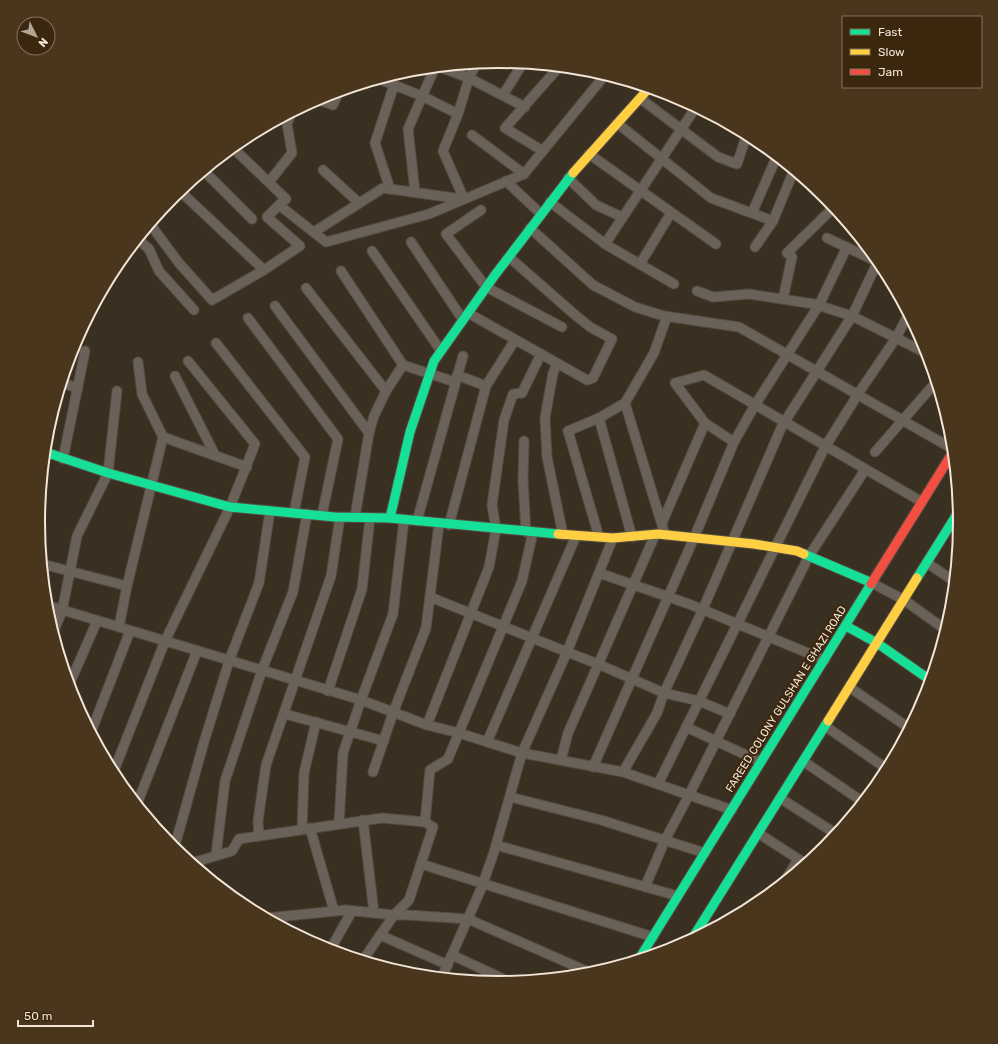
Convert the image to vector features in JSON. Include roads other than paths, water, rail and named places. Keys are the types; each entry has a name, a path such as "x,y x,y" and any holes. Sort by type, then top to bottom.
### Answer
{"main road":[{"path":"390,518 410,432 434,361 486,287 568,178 646,92"},
{"path":"50,454 63,460 230,507 340,517 390,518 449,525 576,536 613,538 665,535 732,542 797,551 872,583"},
{"name":"FAREED COLONY GULSHAN E GHAZI ROAD","path":"643,953 948,459"},
{"path":"698,930 953,521"},
{"path":"846,626 877,643 926,677"}],"street":[{"path":"464,199 443,151 458,114 469,78 474,69"},
{"path":"503,95 519,69"},
{"path":"450,71 469,78 525,107"},
{"path":"543,151 506,128 555,72"},
{"path":"415,192 408,129 432,73"},
{"path":"280,204 326,242 429,214 524,174 601,80"},
{"path":"386,82 422,96 458,114"},
{"path":"390,188 375,143 394,85"},
{"path":"326,102 333,105 336,99"},
{"path":"641,99 718,157 737,164 745,141"},
{"path":"605,244 693,112"},
{"path":"269,182 292,153 287,124 288,120"},
{"path":"617,123 711,198 773,221"},
{"path":"472,135 524,174"},
{"path":"153,229 178,263 212,300 264,270 300,246 268,217 286,199 237,152"},
{"path":"589,154 716,244"},
{"path":"752,213 775,162"},
{"path":"323,170 359,203"},
{"path":"208,175 252,219"},
{"path":"755,248 773,221 792,176"},
{"path":"568,178 596,205 622,217"},
{"path":"506,181 541,214"},
{"path":"314,232 383,188 464,199"},
{"path":"184,195 264,270"},
{"path":"550,202 605,244 674,284"},
{"path":"481,210 446,234 486,287 562,327"},
{"path":"783,299 792,257 787,253 829,211"},
{"path":"640,264 671,213"},
{"path":"530,228 593,285 635,307 667,316 739,327 946,445"},
{"path":"827,238 866,256"},
{"path":"411,242 465,317 515,340 587,380 593,378 612,339 590,327 509,257"},
{"path":"142,243 149,249 159,271 194,310"},
{"path":"593,767 694,538 734,442 819,305 847,247"},
{"path":"372,251 441,351"},
{"path":"623,772 657,713 664,693 703,609 785,423 852,316 875,269"},
{"path":"341,271 403,365 486,386"},
{"path":"306,288 386,392"},
{"path":"697,291 713,297 749,294 819,305 852,316 918,347"},
{"path":"275,306 369,433"},
{"path":"599,537 568,431 599,418 624,403 654,353 667,316"},
{"path":"248,318 338,439 322,515"},
{"path":"658,784 825,447 857,395 896,338 905,320"},
{"path":"449,525 486,386 515,340"},
{"path":"216,343 305,457 294,513"},
{"path":"63,460 85,351"},
{"path":"427,724 489,567 496,529 492,505 504,420 513,394 522,393 541,354"},
{"path":"417,521 463,356"},
{"path":"116,765 165,641 230,507 255,444 188,361"},
{"path":"119,627 127,586 163,437 142,394 138,362"},
{"path":"557,364 553,373 545,418 547,457 563,535"},
{"path":"355,517 369,433 374,416 386,392 403,365"},
{"path":"734,442 706,423 675,383 704,375 825,447 922,502"},
{"path":"175,376 215,455"},
{"path":"66,384 78,388"},
{"path":"875,452 901,420 932,386"},
{"path":"57,624 62,611 77,536 108,473 117,391"},
{"path":"624,403 665,535"},
{"path":"599,418 632,537"},
{"path":"662,523 706,423"},
{"path":"163,437 247,467"},
{"path":"425,822 430,770 448,759 522,581 529,532 523,480 524,441"},
{"path":"645,887 665,840 809,556 865,470"},
{"path":"176,841 204,742 229,661 259,583 270,510"},
{"path":"216,855 225,781 262,670 292,592 307,514"},
{"path":"258,836 258,821 266,765 285,714 331,576 340,517"},
{"path":"328,691 362,589 370,518"},
{"path":"339,824 343,753 393,614 404,520"},
{"path":"373,772 393,713 426,628 439,524"},
{"path":"561,760 568,733 655,535"},
{"path":"487,742 576,536"},
{"path":"444,972 482,884 496,845 522,753 567,652 613,538"},
{"path":"927,563 949,578"},
{"path":"47,565 127,586"},
{"path":"599,573 703,609 825,660"},
{"path":"872,583 904,600 941,626"},
{"path":"430,597 598,664 664,693 699,701 730,714"},
{"path":"53,608 361,700 393,713 459,732 522,753 623,772 732,810"},
{"path":"73,677 97,621"},
{"path":"93,726 130,631"},
{"path":"139,798 197,651"},
{"path":"849,687 905,725"},
{"path":"285,714 384,742"},
{"path":"316,722 304,773 306,829 334,911"},
{"path":"825,726 882,765"},
{"path":"686,727 761,762"},
{"path":"802,761 858,799"},
{"path":"510,798 601,820 705,853"},
{"path":"780,798 831,831"},
{"path":"198,861 232,851 239,839 382,818 425,822 433,827 409,900 394,915 366,956"},
{"path":"363,820 374,913"},
{"path":"758,833 800,861"},
{"path":"496,845 678,896"},
{"path":"421,864 653,937"},
{"path":"333,944 352,910"},
{"path":"276,917 352,910 394,915 468,918 580,968"},
{"path":"380,935 448,965"},
{"path":"452,954 497,976"}]}
